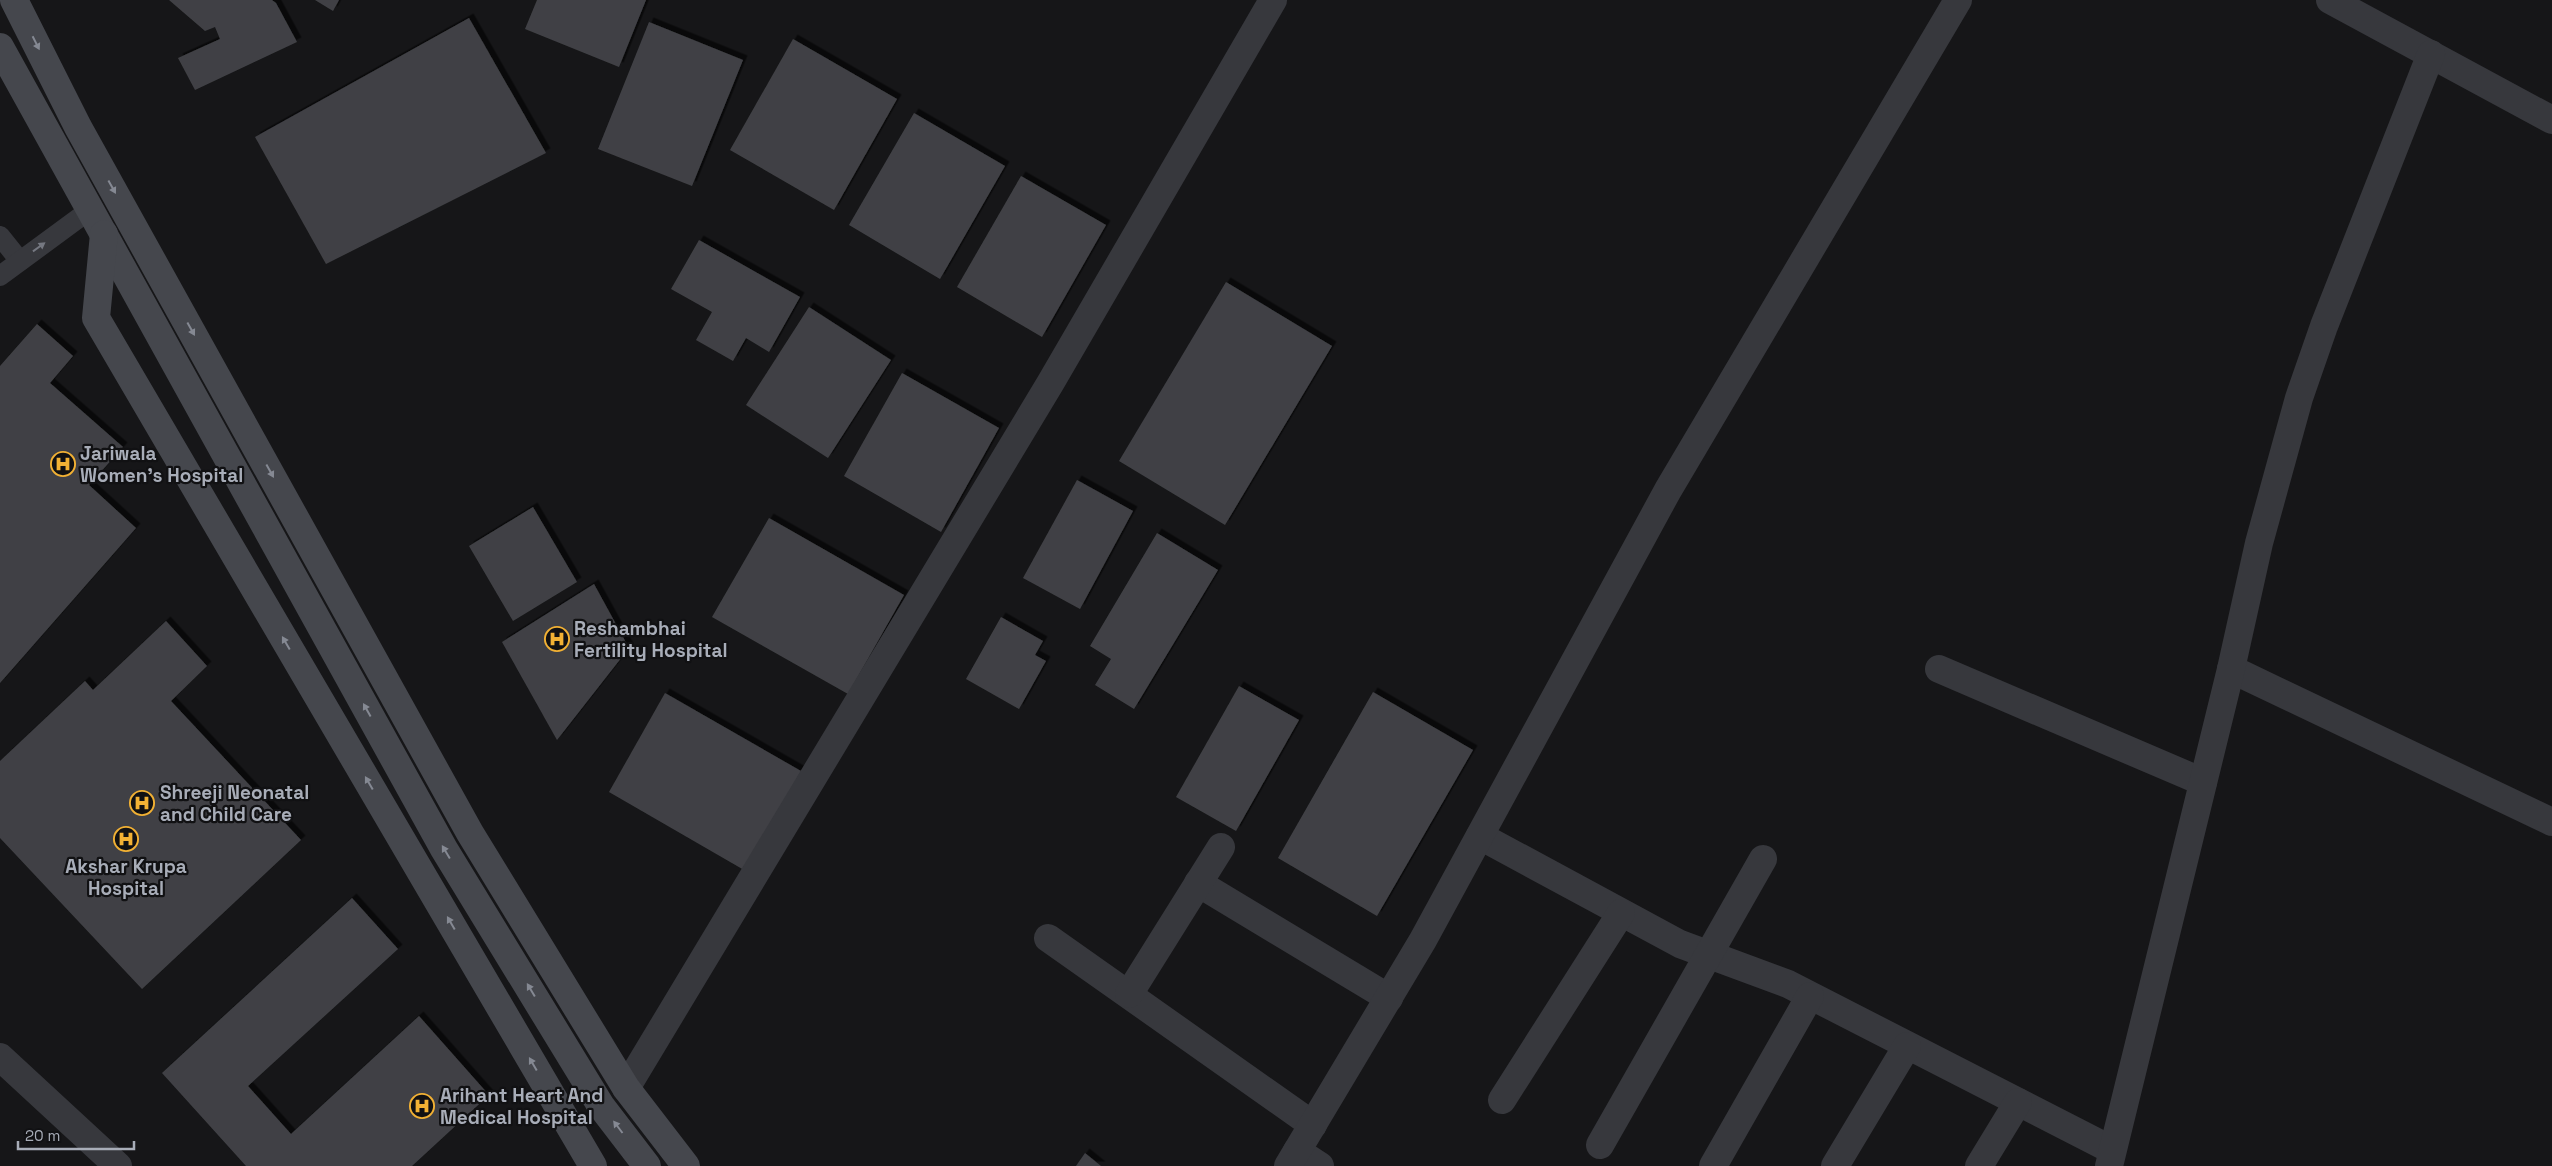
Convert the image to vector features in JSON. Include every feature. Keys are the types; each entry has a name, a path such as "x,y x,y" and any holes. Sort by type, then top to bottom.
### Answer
{"main road":[{"path":"14,0 78,127 470,833 626,1088 686,1166"},
{"path":"0,47 6,75 90,209 444,849 601,1106 647,1166"},
{"path":"104,234 96,318 593,1166"}],"street":[{"path":"0,8 6,0"},
{"path":"626,1088 1051,382 1273,0"},
{"path":"1320,1166 1293,1159 1423,940 1668,490 1958,0"},
{"path":"2330,0 2552,120"},
{"path":"1480,836 1680,944 1788,984 2018,1102 2110,1158 2231,669 2259,543 2299,398 2324,326 2431,54"},
{"path":"1939,669 2203,782"},
{"path":"2231,669 2552,822"},
{"path":"1129,994 1221,847"},
{"path":"1600,1145 1707,954 1763,859"},
{"path":"1198,883 1389,998"},
{"path":"1502,1100 1621,913"},
{"path":"1048,938 1313,1125"},
{"path":"1713,1166 1810,996"},
{"path":"1835,1166 1907,1046"},
{"path":"4,1069 118,1166"},
{"path":"1979,1166 2018,1102"}],"lane":[{"path":"0,276 90,209"},
{"path":"0,236 20,261"}],"building":[{"path":"169,0 272,0 276,3 297,42 195,90 178,58 220,39 215,27 205,31"},
{"path":"315,0 339,0 333,11"},
{"path":"537,0 646,0 619,67 525,29"},
{"path":"469,18 546,153 326,264 255,137"},
{"path":"649,22 743,60 692,186 598,149"},
{"path":"793,39 897,99 834,210 730,150"},
{"path":"914,113 1005,166 940,279 849,225"},
{"path":"1021,176 1106,225 1042,337 957,287"},
{"path":"699,240 800,297 769,352 746,338 733,361 696,340 712,312 671,289"},
{"path":"1226,282 1332,346 1225,525 1119,461"},
{"path":"809,307 891,360 828,458 746,405"},
{"path":"37,324 73,356 50,383 123,447 89,485 136,528 0,683 0,366"},
{"path":"902,373 999,428 941,532 844,476"},
{"path":"1077,480 1133,511 1080,609 1023,578"},
{"path":"533,507 577,582 513,621 469,546"},
{"path":"769,518 904,595 848,694 712,617"},
{"path":"1157,533 1218,570 1134,709 1095,685 1111,659 1090,646"},
{"path":"594,584 629,648 557,740 502,642"},
{"path":"1001,617 1043,641 1035,655 1046,661 1019,709 966,679"},
{"path":"166,621 207,666 171,701 301,840 142,989 0,838 0,761 85,681 93,690"},
{"path":"1239,686 1299,720 1236,831 1176,797"},
{"path":"1373,692 1473,750 1377,916 1278,858"},
{"path":"665,693 801,771 744,870 609,792"},
{"path":"352,898 398,949 248,1086 291,1134 419,1016 489,1095 412,1166 246,1166 162,1073"},
{"path":"1085,1153 1101,1166 1076,1166"}],"place":[{"name":"Jariwala Women's Hospital","path":"63,464"},
{"name":"Reshambhai Fertility Hospital","path":"557,639"},
{"name":"Shreeji Neonatal and Child Care","path":"142,803"},
{"name":"Akshar Krupa Hospital","path":"126,839"},
{"name":"Arihant Heart And Medical Hospital","path":"422,1106"}]}
